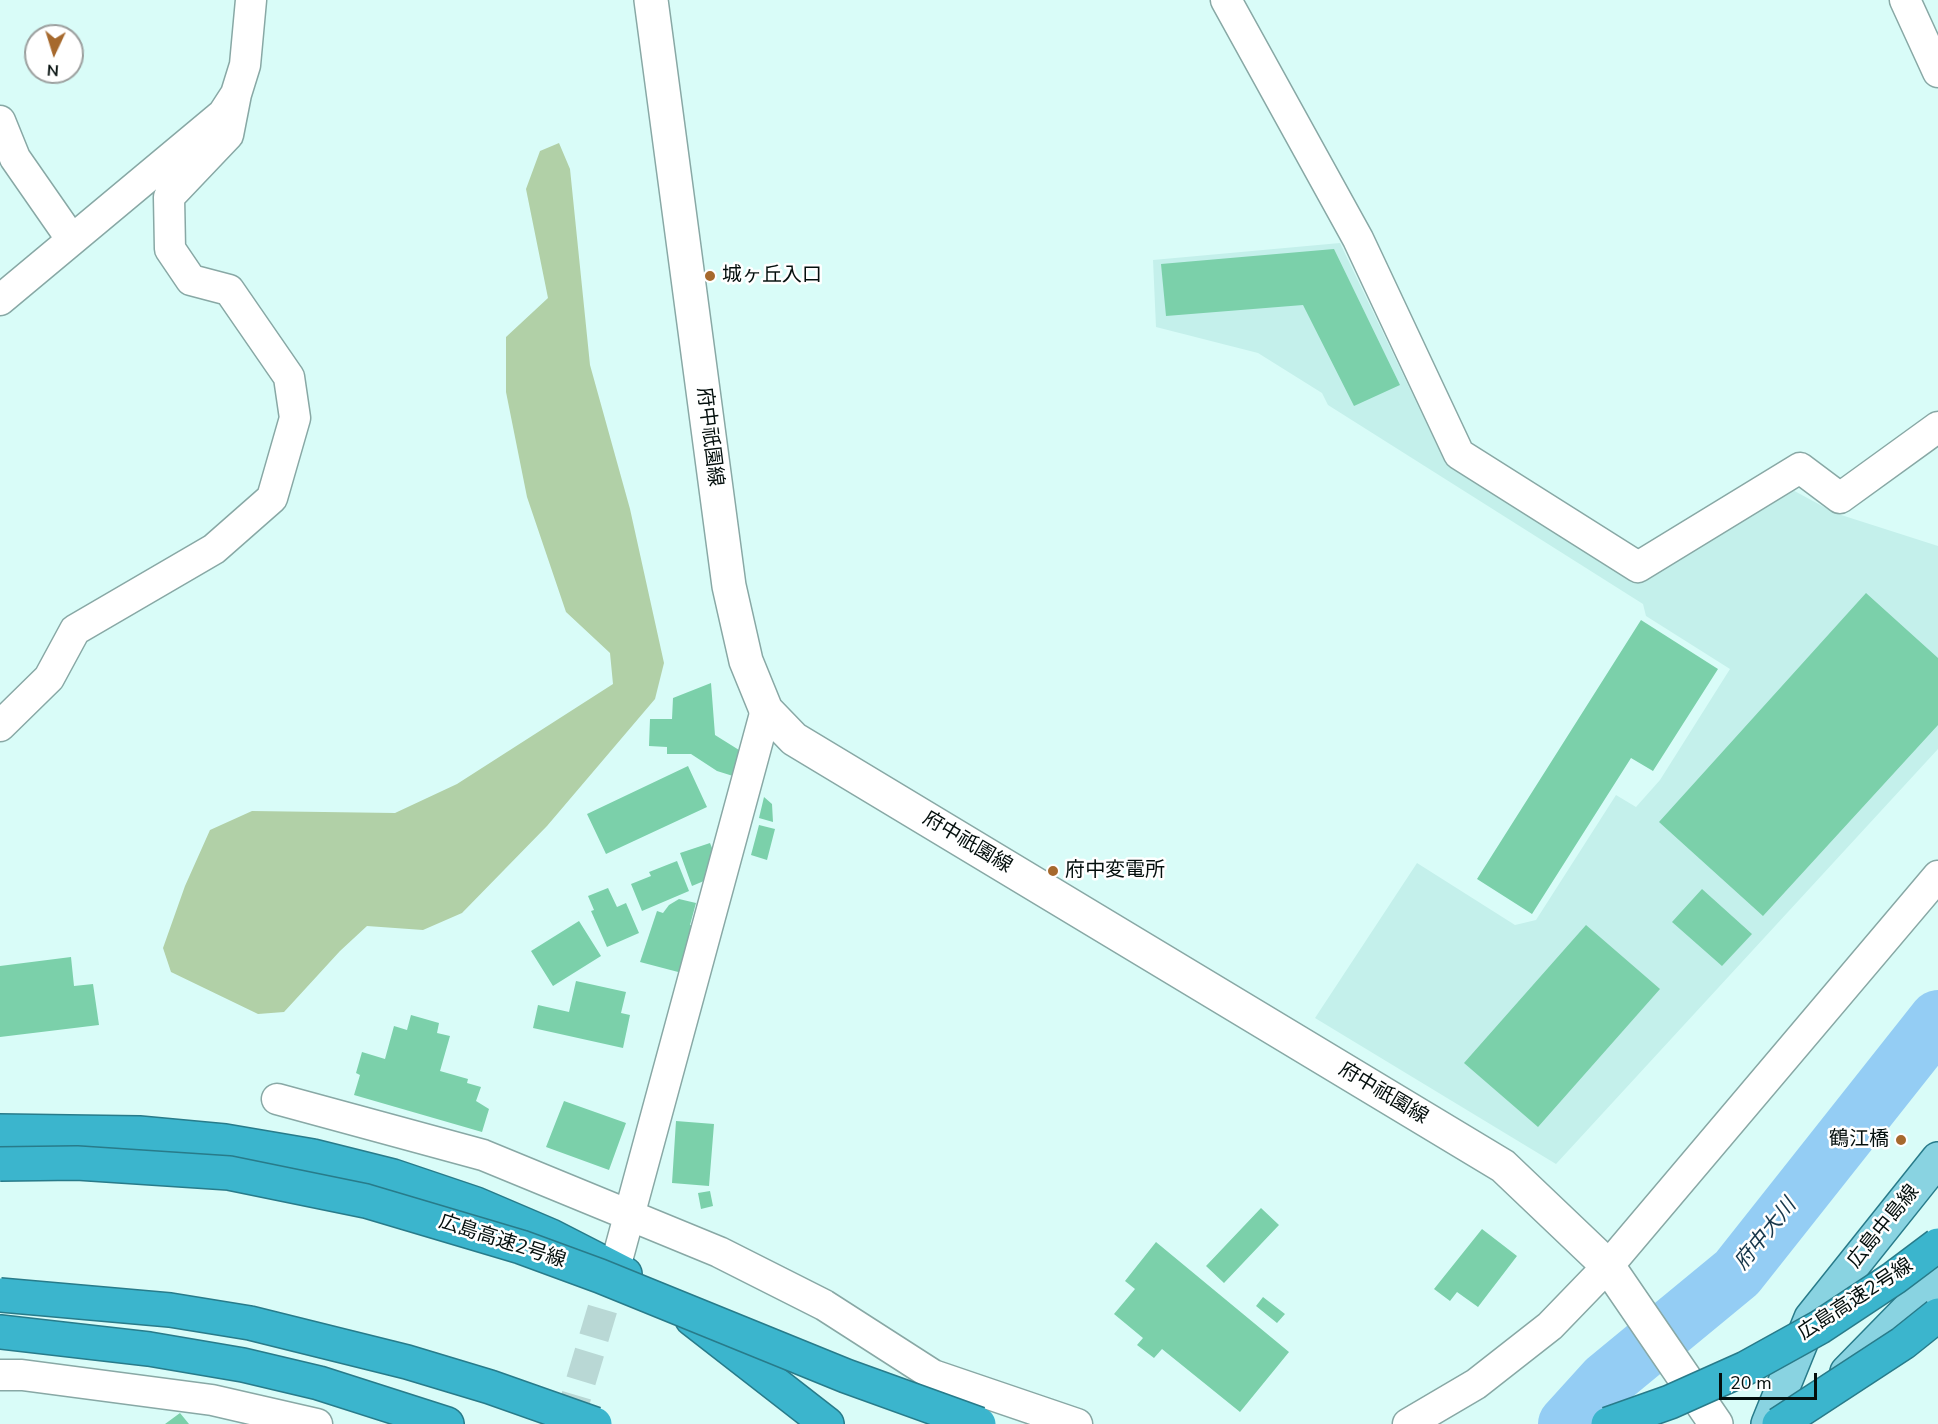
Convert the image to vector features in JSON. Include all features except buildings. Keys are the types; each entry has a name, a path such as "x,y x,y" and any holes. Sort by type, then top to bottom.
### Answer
{"highway":[{"path":"0,1131 140,1132 225,1141 325,1158 393,1176 476,1204 551,1236 623,1273 746,1358 827,1424"},
{"name":"広島高速2号線","path":"0,1164 77,1162 229,1173 366,1201 521,1247 600,1275 856,1380 979,1424"},
{"name":"広島高速2号線","path":"1608,1424 1670,1402 1746,1368 1829,1321 1938,1245"},
{"path":"0,1295 170,1310 250,1323 407,1362 490,1387 595,1424"},
{"path":"1779,1424 1904,1343 1938,1315"},
{"path":"0,1332 138,1347 243,1365 319,1383 447,1424"}],"main road":[{"name":"府中祇園線","path":"651,0 729,586 746,661 766,710 794,739 1503,1166 1612,1271 1716,1424"},
{"name":"広島中島線","path":"1768,1424 1811,1318 1938,1159"},
{"path":"1795,1424 1938,1279"}],"street":[{"path":"0,726 49,678 75,630 214,549 272,498 295,418 289,377 229,290 191,280 170,249 169,198 228,135 236,94 245,65 250,0"},
{"path":"1226,0 1358,239 1459,454 1638,567 1800,468 1840,498 1938,427"},
{"path":"1905,0 1938,72"},
{"path":"0,300 223,114 236,94"},
{"path":"0,121 15,158 72,240"},
{"path":"616,1264 766,710"},
{"path":"1408,1424 1476,1384 1550,1326 1612,1271 1938,876"},
{"path":"277,1099 483,1155 630,1218 719,1252 824,1305 933,1375 1077,1424"},
{"path":"0,1375 22,1375 212,1400 317,1424"}],"shaded area":[{"path":"1340,243 1443,458 1638,580 1789,488 1835,513 1938,546 1938,749 1556,1164 1315,1018 1417,863 1515,925 1536,920 1616,795 1636,807 1660,780 1730,669 1646,616 1643,604 1328,405 1322,393 1258,353 1156,327 1153,260"}],"green space":[{"path":"559,143 570,169 590,365 630,509 664,663 655,699 547,826 462,913 423,930 367,926 340,951 284,1012 258,1014 171,972 163,948 185,886 210,830 252,811 395,813 457,784 613,684 610,653 566,612 527,497 506,392 506,337 548,298 526,189 540,151"}],"waterway":[{"name":"府中大川","path":"1567,1424 1606,1381 1737,1273 1938,1019"}],"tunnel":[{"path":"568,1424 616,1264"}],"place":[{"name":"城ヶ丘入口","path":"710,276"},
{"name":"府中変電所","path":"1053,871"},
{"name":"鶴江橋","path":"1901,1140"}]}
